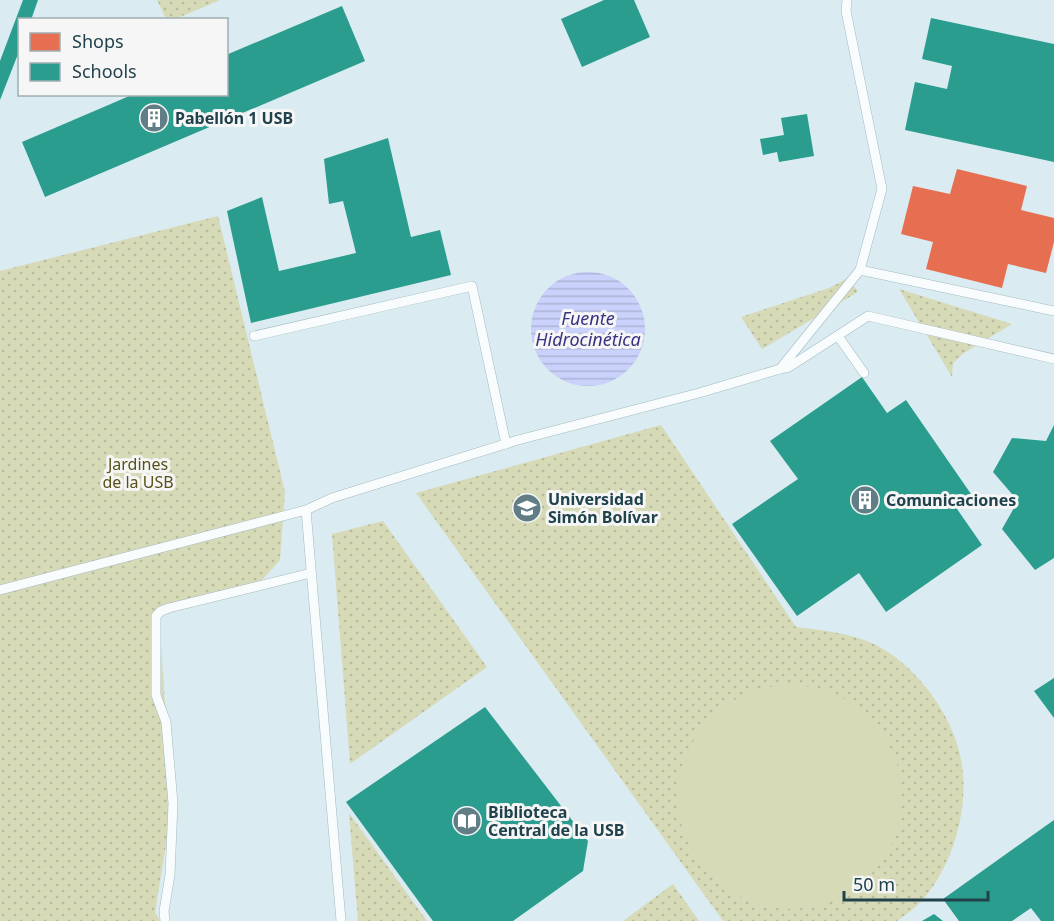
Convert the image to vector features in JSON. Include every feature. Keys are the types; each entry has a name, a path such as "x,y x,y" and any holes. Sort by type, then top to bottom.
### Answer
{"lane":[{"path":"780,369 860,270 882,189 846,11 847,0"},
{"path":"860,270 1054,311"},
{"path":"254,336 471,286 506,444"},
{"path":"0,590 306,510 332,498 506,444 789,368 868,316 1054,359"},
{"path":"838,336 864,373"},
{"path":"306,510 341,921"},
{"path":"165,921 164,911 170,875 173,804 166,722 156,695 156,616 169,608 311,573"}],"green space":[{"path":"157,0 220,0 178,18 166,18"},
{"name":"Jardines de la USB","path":"218,216 285,492 280,560 252,591 159,613 172,808 155,912 160,921 0,921 0,271"},
{"path":"848,278 858,292 762,349 741,317 829,288"},
{"path":"899,289 1012,324 964,353 953,363 952,377"},
{"path":"661,425 796,627 856,637 888,652 923,684 950,725 956,740 963,773 962,811 958,830 945,866 936,882 919,904 897,921 723,921 416,493"},
{"path":"383,521 487,667 350,764 332,534"},
{"path":"779,685 801,685 833,693 843,698 861,710 877,726 894,754 900,775 902,797 900,819 894,840 877,868 861,884 833,901 801,909 779,909 747,901 737,896 719,884 703,868 686,840 678,808 678,786 686,754 691,744 703,726 719,710 747,693"},
{"path":"349,813 427,921 358,921"},
{"path":"673,884 699,921 623,921"}],"water":[{"name":"Fuente Hidrocinética","path":"588,272 610,277 628,289 640,307 645,329 640,351 628,369 610,381 588,386 566,381 548,369 536,351 531,329 536,307 548,289 566,277"}],"building: Shops":[{"path":"957,169 1027,186 1021,210 1054,218 1054,242 1046,273 1008,264 1002,288 926,269 933,242 901,234 913,186 950,194"}],"building: Schools":[{"path":"23,0 38,0 32,18 18,18 18,54 0,100 0,61"},
{"path":"604,0 634,0 650,37 582,67 561,19"},
{"name":"Pabellón 1 USB","path":"342,6 365,61 45,197 22,142 129,96 228,96 228,54"},
{"path":"931,18 1054,44 1054,162 905,130 915,82 947,89 952,66 922,59"},
{"path":"807,114 814,156 779,162 777,152 763,155 760,139 784,135 781,118"},
{"path":"388,138 411,237 440,230 451,275 251,323 227,211 262,197 279,271 356,253 343,201 329,204 324,159"},
{"name":"Comunicaciones","path":"862,377 887,413 906,400 971,494 955,506 982,545 886,612 859,573 797,616 732,524 798,479 770,441"},
{"path":"1054,425 1054,558 1035,570 1002,529 1018,501 993,472 1012,438 1046,441"},
{"path":"1054,678 1054,718 1034,691"},
{"name":"Biblioteca Central de la USB","path":"485,707 588,841 583,871 513,921 433,921 346,802"},
{"path":"1054,820 1054,921 1041,921 1031,908 1012,921 959,921 943,899"},
{"path":"934,914 943,921 922,921"}],"place":[{"name":"Pabellón 1 USB","path":"154,118"},
{"name":"Comunicaciones","path":"865,500"},
{"name":"Universidad Simón Bolívar","path":"527,508"},
{"name":"Biblioteca Central de la USB","path":"467,821"}]}
